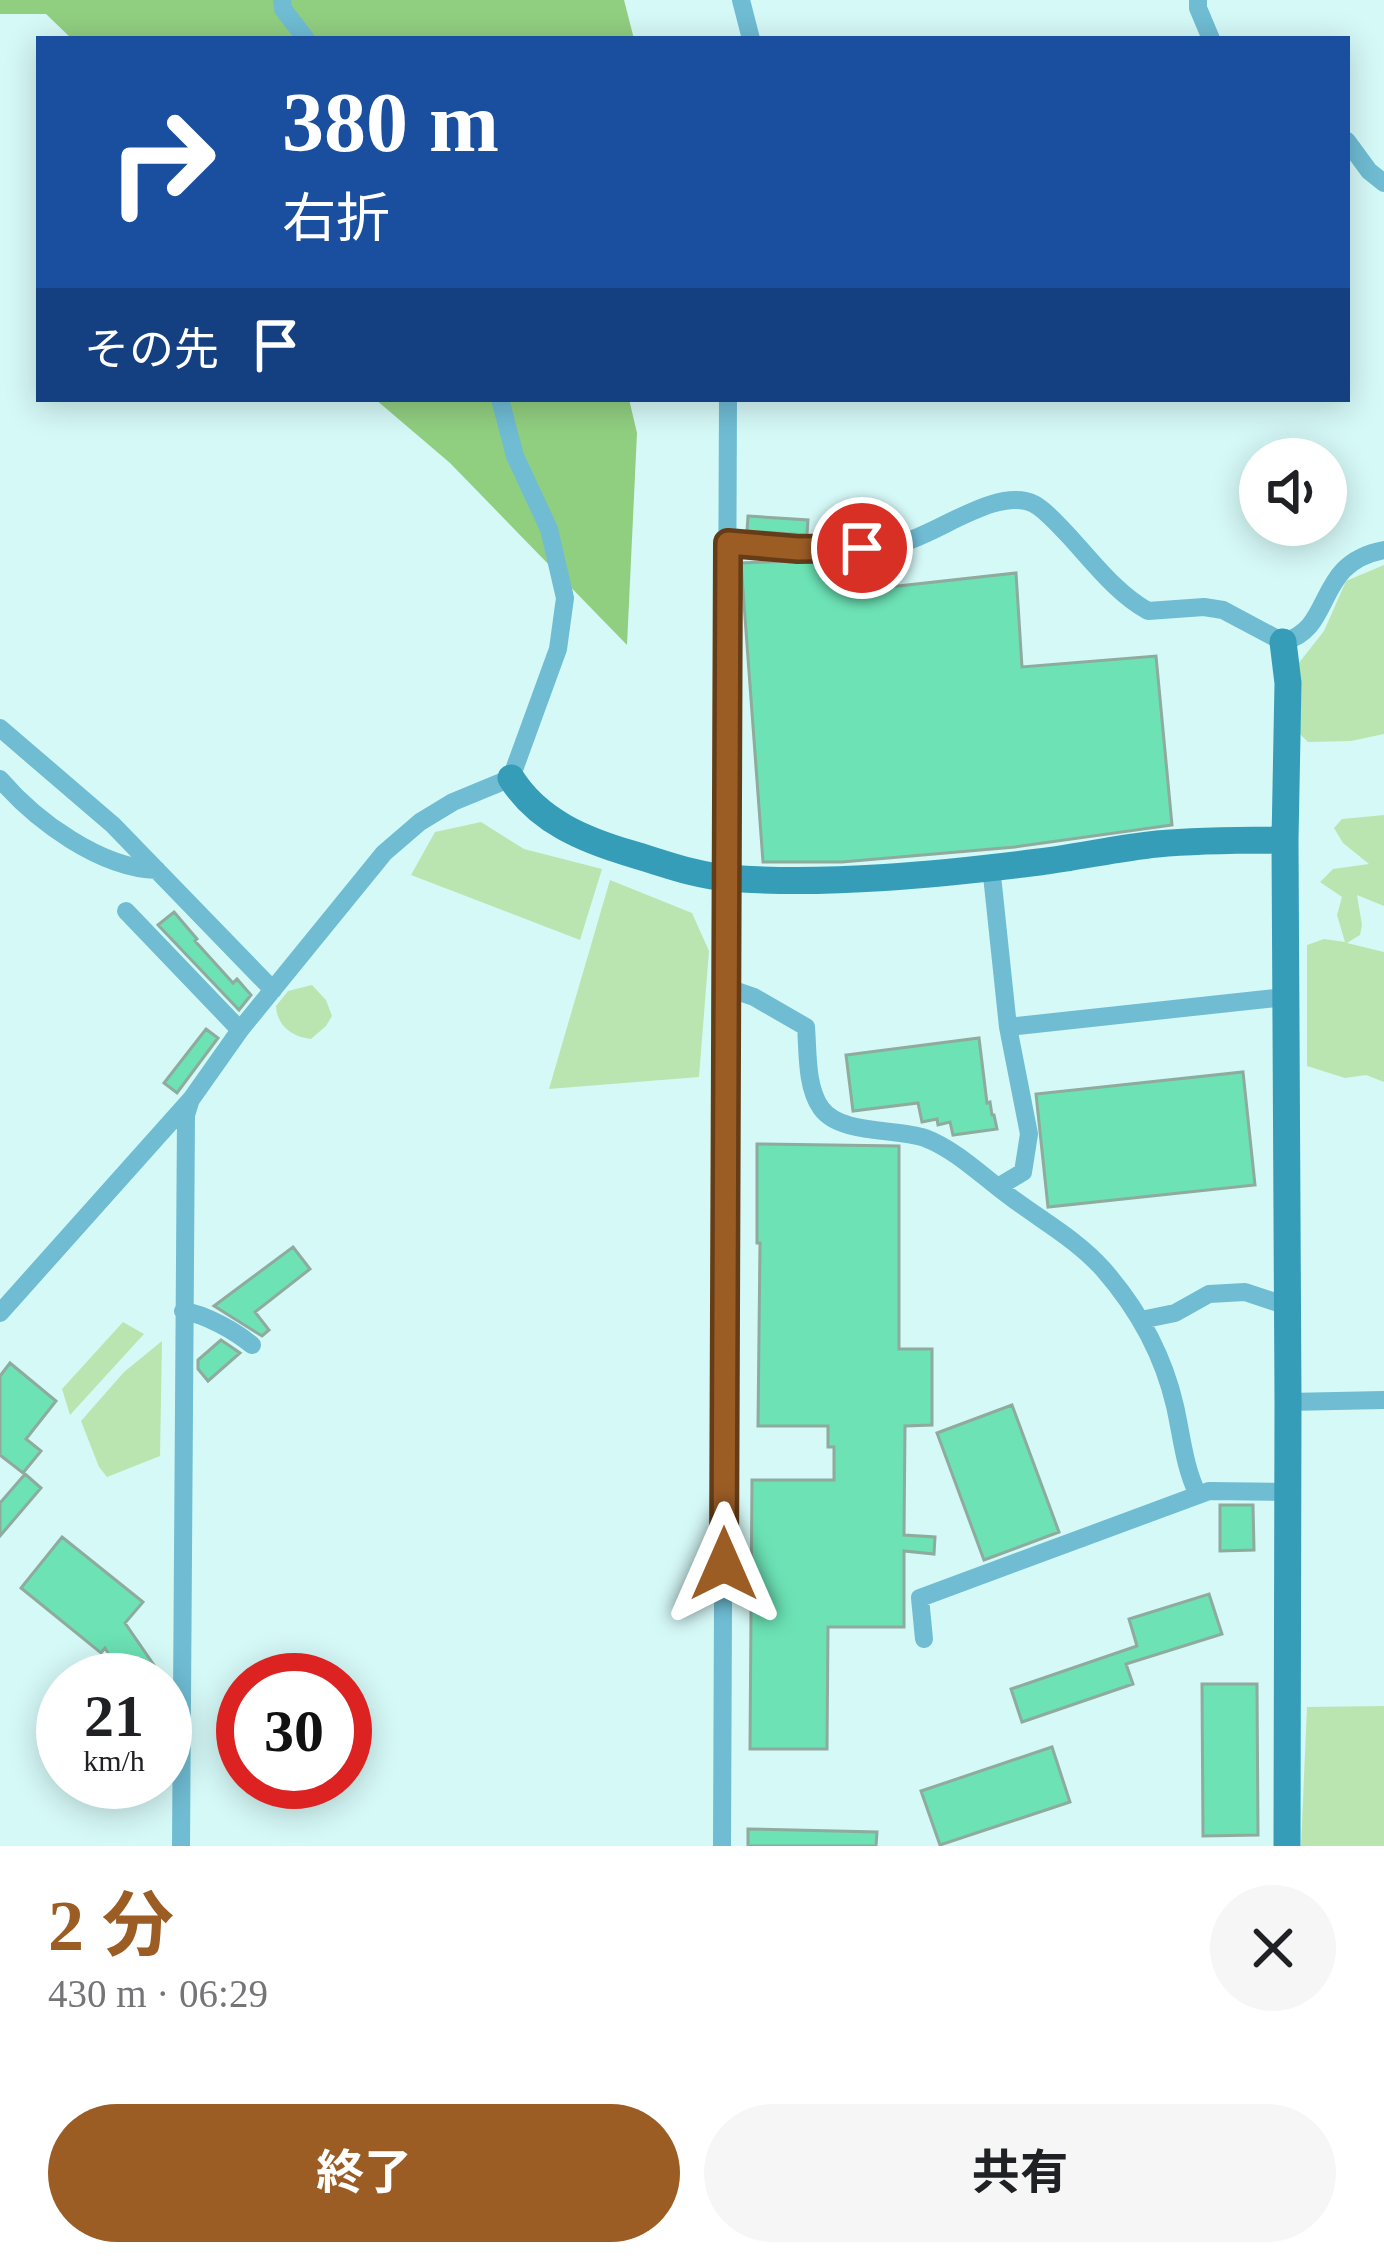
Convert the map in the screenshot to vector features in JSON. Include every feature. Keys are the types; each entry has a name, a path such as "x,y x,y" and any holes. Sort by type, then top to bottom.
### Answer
{"street":[{"path":"282,0 304,36"},
{"path":"741,0 750,36"},
{"path":"1198,0 1210,36"},
{"path":"1350,145 1384,184"},
{"path":"0,1313 192,1098 240,1030 385,853 420,822 453,802 511,778 558,649 565,598 549,529 515,456 501,402"},
{"path":"722,1846 728,402"},
{"path":"728,543 862,548 904,542 1006,501 1031,502 1048,514 1119,591 1148,611 1223,610 1282,642 1306,630 1339,572 1363,554 1384,550"},
{"path":"1282,642 1288,683 1287,1846"},
{"path":"0,728 113,825 272,990"},
{"path":"511,778 523,797 557,824 596,843 725,878 896,876 1156,844 1285,840"},
{"path":"0,779 57,833 142,870 157,870"},
{"path":"991,866 1008,1027 1029,1134 1023,1172 998,1187"},
{"path":"126,911 240,1030"},
{"path":"725,987 754,997 806,1027 812,1086 822,1110 843,1124 926,1139 972,1166 1102,1268 1141,1320 1163,1362 1183,1453 1198,1495"},
{"path":"1008,1027 1286,997"},
{"path":"181,1846 183,1311 186,1114 192,1098"},
{"path":"1141,1320 1175,1313 1208,1294 1245,1292 1287,1306"},
{"path":"183,1311 197,1313 252,1345"},
{"path":"1288,1402 1384,1400"},
{"path":"924,1639 920,1598 1209,1491 1288,1492"}],"green space":[{"path":"0,0 624,0 633,36 69,36 46,14 0,14"},
{"path":"379,402 630,402 637,433 627,645 450,463"},
{"path":"1384,565 1384,734 1308,742 1297,731 1298,664 1324,631 1346,581"},
{"path":"1384,815 1384,906 1357,895 1360,935 1347,943 1384,952 1384,1082 1366,1075 1345,1078 1307,1066 1307,945 1324,939 1345,942 1337,915 1342,897 1320,882 1333,869 1369,864 1343,843 1334,828 1342,819"},
{"path":"481,822 524,849 602,869 580,940 411,875 435,832"},
{"path":"610,880 692,913 709,951 699,1077 549,1089"},
{"path":"312,985 326,1000 332,1016 311,1039 287,1029 276,1006 288,991"},
{"path":"123,1322 144,1334 70,1415 62,1389"},
{"path":"162,1341 160,1456 107,1477 81,1421 124,1372"},
{"path":"1384,1706 1384,1846 1301,1846 1307,1707"}],"building":[{"path":"748,516 808,520 807,535 747,531"},
{"path":"868,562 871,589 1016,573 1022,667 1156,656 1172,825 1015,847 842,862 763,862 741,563"},
{"path":"174,912 233,983 237,979 251,995 239,1010 158,925"},
{"path":"206,1029 218,1038 177,1093 164,1083"},
{"path":"979,1038 987,1103 997,1129 953,1135 950,1122 922,1122 918,1103 853,1111 846,1055"},
{"path":"1243,1072 1255,1185 1048,1207 1036,1094"},
{"path":"757,1144 899,1146 899,1349 932,1349 932,1425 905,1426 904,1535 935,1537 934,1554 904,1551 904,1627 828,1627 827,1749 750,1749 752,1480 834,1480 834,1447 828,1447 828,1426 758,1426"},
{"path":"293,1247 310,1269 255,1312 269,1330 262,1336 214,1306"},
{"path":"221,1340 240,1353 208,1381 198,1369 198,1360"},
{"path":"10,1363 56,1401 26,1439 41,1451 23,1473 0,1455 0,1376"},
{"path":"1012,1405 1059,1532 984,1560 937,1433"},
{"path":"25,1474 41,1488 0,1536 0,1503"},
{"path":"1220,1505 1253,1505 1254,1550 1220,1551"},
{"path":"62,1537 143,1602 125,1623 146,1653 108,1653 105,1648 101,1653 21,1588"},
{"path":"1209,1594 1222,1634 1126,1664 1133,1684 1022,1722 1011,1689 1137,1646 1129,1619"},
{"path":"1202,1684 1257,1684 1258,1835 1203,1836"},
{"path":"1052,1747 1070,1802 940,1845 921,1791"},
{"path":"748,1829 877,1832 876,1846 748,1846"}],"route":[{"path":"724,1564 728,543 862,548"}]}
